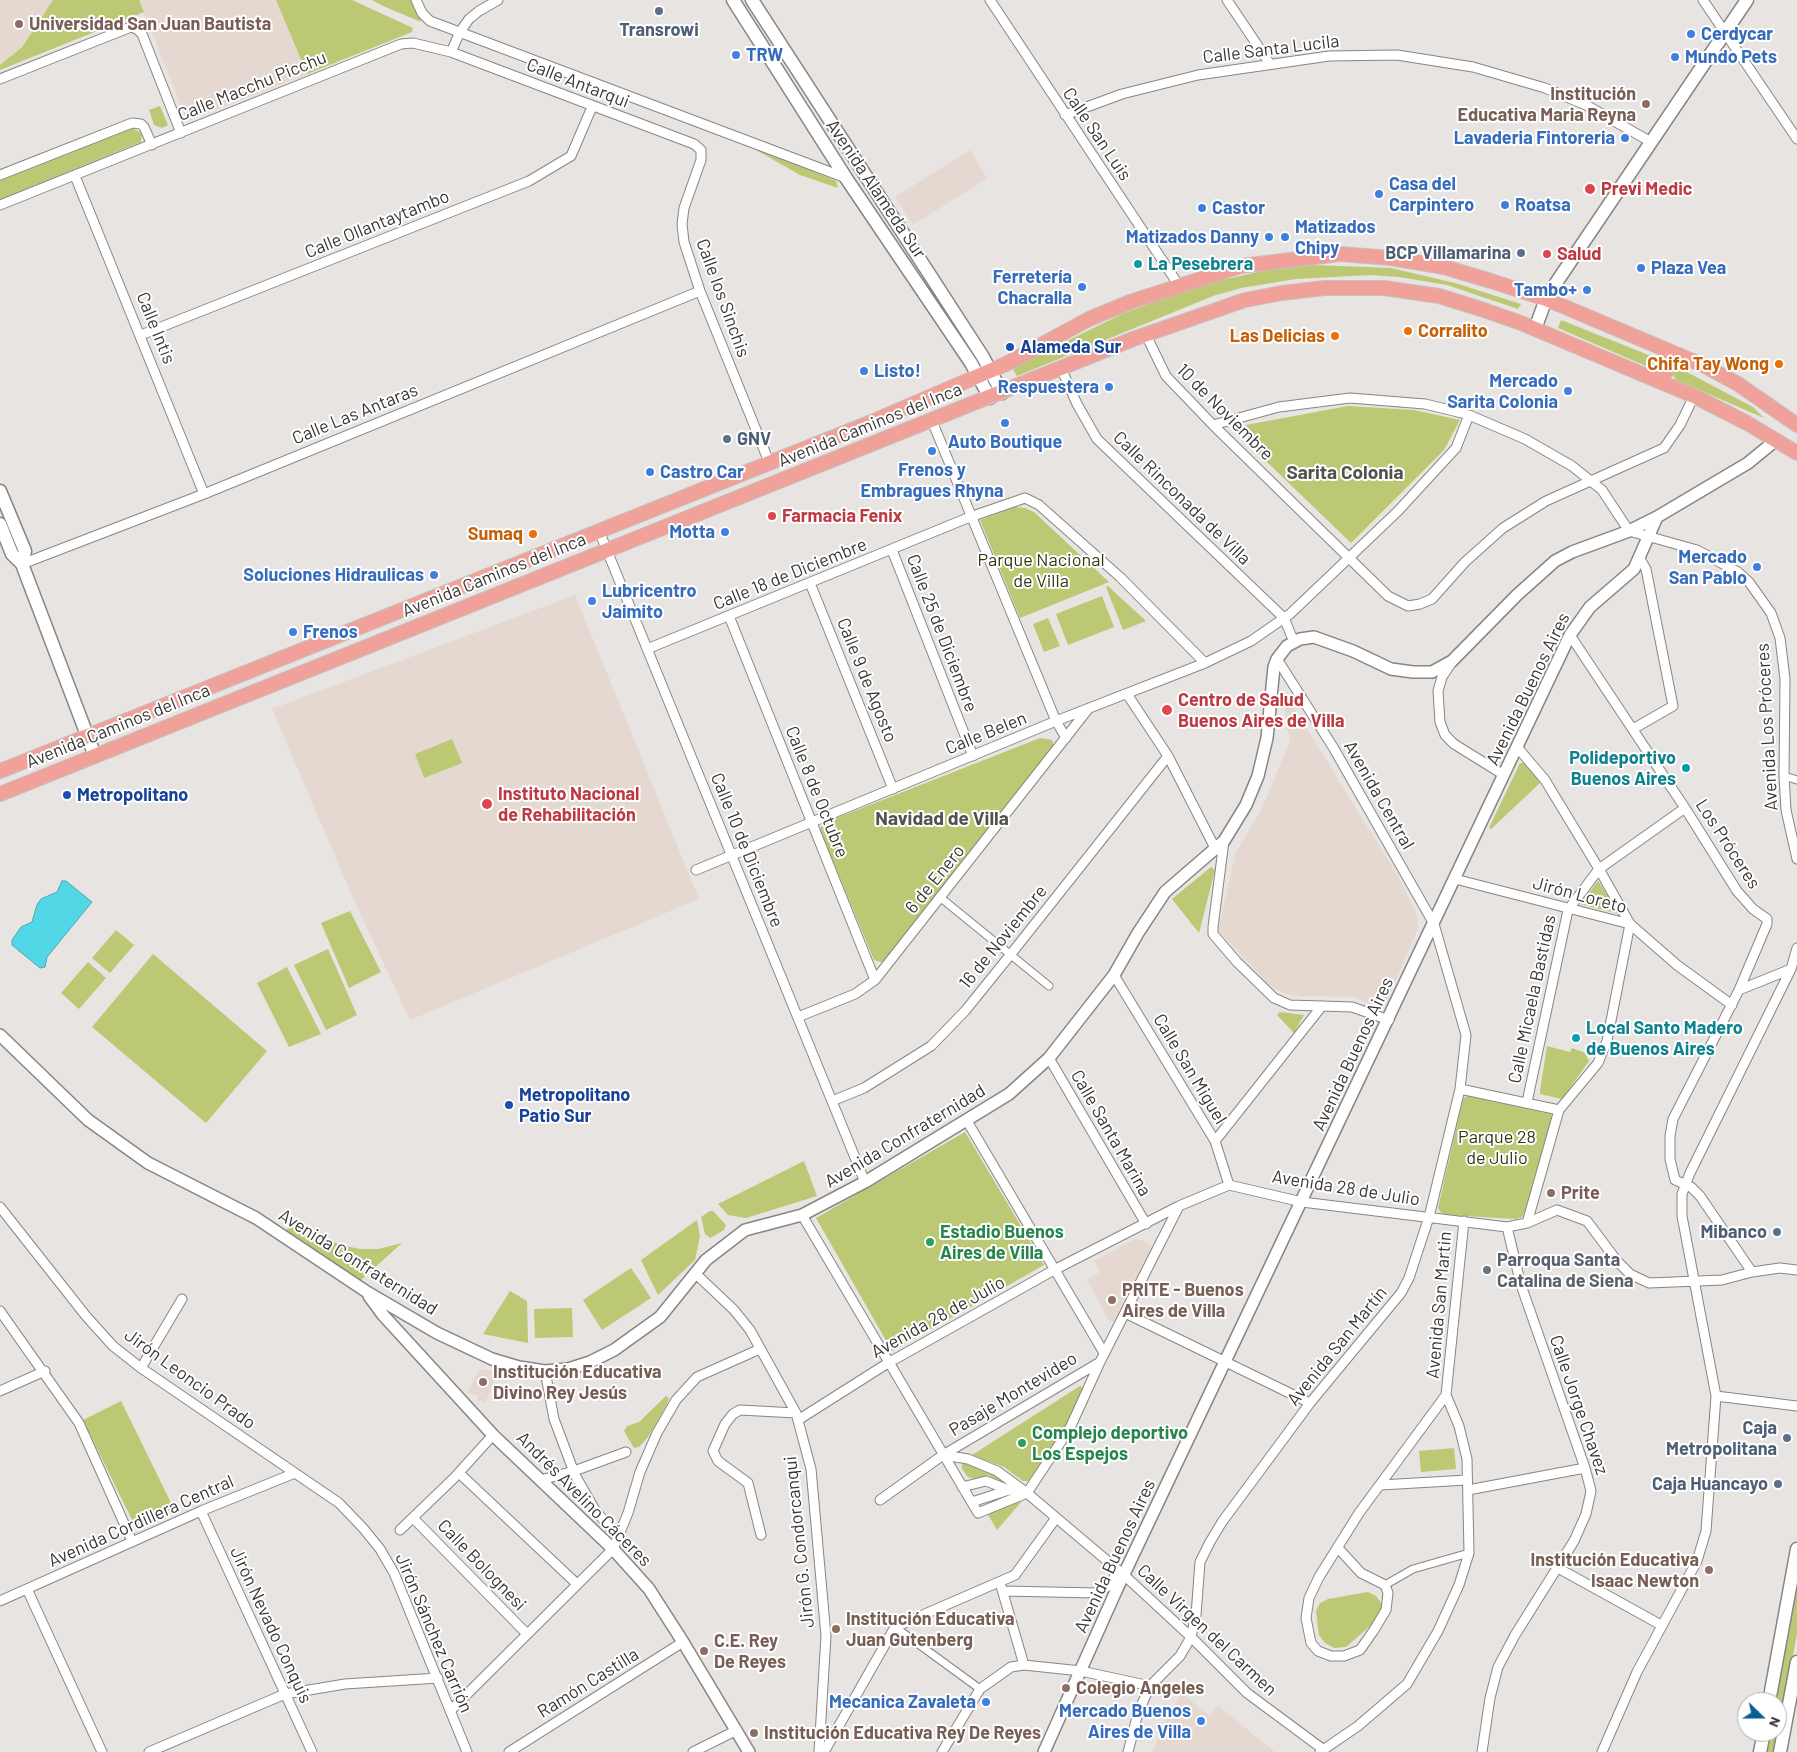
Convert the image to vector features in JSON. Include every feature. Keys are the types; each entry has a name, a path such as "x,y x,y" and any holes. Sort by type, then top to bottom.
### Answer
{"main road":[{"name":"Avenida Alameda Sur","path":"733,0 846,178 984,374"},
{"name":"Avenida Alameda Sur","path":"752,0 996,395"},
{"path":"1536,329 1546,299 1747,0"},
{"name":"Avenida Caminos del Inca","path":"0,771 984,374 1089,319 1178,284 1241,266 1340,254 1391,258 1444,267 1546,299 1674,353 1738,384 1797,425"},
{"name":"Avenida Caminos del Inca","path":"0,794 1146,334 1244,300 1325,288 1384,288 1439,296 1536,329 1694,396 1734,415 1797,454"},
{"path":"1655,379 1666,372 1674,353"},
{"path":"0,491 25,551 22,564"},
{"path":"0,524 12,554 22,564 95,756"},
{"path":"1772,1692 1797,1549"},
{"path":"1780,1752 1797,1662"}],"street":[{"path":"416,0 425,17 460,32 846,178"},
{"path":"451,52 460,32 479,10 498,0"},
{"name":"Calle San Luis","path":"990,0 1178,284"},
{"path":"1227,0 1270,64"},
{"path":"1703,0 1726,31 1797,139"},
{"path":"0,78 131,27 138,29 142,34 181,133"},
{"name":"Calle Macchu Picchu","path":"0,205 401,44 413,42 451,52"},
{"name":"Calle Antarqui","path":"451,52 694,144"},
{"name":"Calle Santa Lucila","path":"1065,115 1132,92 1198,75 1329,56 1397,55 1473,67 1545,88 1586,105 1651,142"},
{"name":"Calle Ollantaytambo","path":"141,334 529,181 571,156 592,106"},
{"path":"0,176 132,124 141,124 144,127 152,145"},
{"name":"Calle los Sinchis","path":"694,144 701,150 701,160 684,208 682,224 684,242 700,291 769,462"},
{"name":"Calle Intis","path":"75,176 141,334 204,494"},
{"name":"Calle Las Antaras","path":"22,564 204,494 700,291"},
{"name":"10 de Noviembre","path":"1146,334 1166,376 1213,425 1388,596 1408,606 1432,599 1465,562 1503,528 1546,501 1593,481"},
{"name":"Calle Rinconada de Villa","path":"1061,368 1077,404 1096,439 1284,618 1294,642"},
{"path":"1593,481 1664,448 1680,425 1694,396"},
{"path":"1213,425 1279,407 1350,398 1425,404 1469,415 1525,439 1572,466 1593,481 1629,531"},
{"name":"Calle Belen","path":"696,870 1090,707 1206,663 1251,641 1284,618 1398,511 1456,448 1469,415"},
{"path":"932,421 1056,721 1066,738"},
{"path":"1504,775 1460,748 1445,735 1440,722 1438,691 1442,677 1452,661 1517,595 1555,561 1572,552 1629,531 1657,517 1748,463 1776,440"},
{"name":"Calle 18 de Diciembre","path":"647,649 1018,498 1031,500 1120,577 1206,663"},
{"name":"Avenida Buenos Aires","path":"1044,1752 1081,1672 1121,1573 1302,1202 1570,635 1590,607 1628,577 1640,559 1657,517"},
{"name":"Calle 10 de Diciembre","path":"598,531 865,1182"},
{"name":"Avenida Los Próceres","path":"1629,531 1696,550 1738,572 1749,582 1771,613 1780,638 1785,679 1784,776 1786,810 1797,859"},
{"name":"Calle 25 de Diciembre","path":"892,550 973,756"},
{"path":"1633,730 1674,706 1646,568 1640,559"},
{"name":"Calle 9 de Agosto","path":"810,583 893,788"},
{"name":"Calle 8 de Octubre","path":"729,616 875,980"},
{"name":"Los Próceres","path":"1570,635 1685,808 1744,901 1767,919 1767,924 1732,1005 1673,1119 1670,1136 1675,1180 1695,1190 1752,1272"},
{"path":"1277,659 1287,646 1305,638 1323,639 1391,669 1432,672 1452,661"},
{"name":"Avenida Confraternidad","path":"0,1035 88,1120 148,1163 256,1218 367,1292 437,1332 492,1358 545,1371 575,1367 614,1350 660,1317 706,1260 744,1230 802,1215 865,1182 1009,1094 1049,1058 1114,975 1138,932 1165,892 1216,850 1224,841 1246,805 1258,776 1267,738 1271,681 1277,659"},
{"name":"Avenida Central","path":"1277,659 1333,747 1434,924"},
{"path":"1127,694 1168,756 1216,850"},
{"name":"6 de Enero","path":"798,1017 855,994 875,980 1090,707"},
{"path":"1518,747 1545,780 1599,868 1630,924 1608,1041 1598,1063 1559,1110 1527,1223"},
{"name":"16 de Noviembre","path":"832,1101 864,1088 931,1046 964,1011 1011,954 1168,756"},
{"path":"1784,776 1797,780"},
{"name":"Calle Micaela Bastidas","path":"1527,1102 1568,910 1599,868 1685,808"},
{"path":"1224,841 1213,934 1237,962 1274,998 1290,1005 1352,1007 1389,1020"},
{"name":"Jirón Loreto","path":"1455,879 1568,910 1630,924 1677,965 1732,1005"},
{"path":"941,898 1049,986"},
{"name":"Avenida San Martín","path":"1128,1752 1138,1713 1150,1686 1180,1656 1191,1637 1196,1615 1200,1562 1210,1542 1310,1403 1400,1293 1408,1278 1429,1217 1460,1089 1466,1035 1434,924"},
{"path":"1602,1752 1637,1672 1703,1547 1706,1531 1716,1396 1682,1216 1684,1185 1791,969 1797,948"},
{"path":"1739,990 1791,969"},
{"name":"Calle San Miguel","path":"1114,975 1215,1141 1229,1184"},
{"path":"1215,1141 1322,1006"},
{"name":"Calle Santa Marina","path":"1049,1058 1146,1224"},
{"path":"1460,1089 1559,1110"},
{"path":"967,1121 1104,1353"},
{"name":"Avenida 28 de Julio","path":"797,1416 1054,1270 1179,1206 1229,1184 1302,1202 1507,1227 1527,1223 1556,1210 1587,1222 1617,1261 1630,1274 1650,1283 1722,1280 1752,1272 1780,1268 1797,1270"},
{"path":"802,1215 978,1513 1027,1493 1062,1444 1104,1353 1179,1206"},
{"name":"Jirón Leoncio Prado","path":"0,1207 86,1316 114,1346 141,1368 295,1473"},
{"name":"Avenida San Martin","path":"1322,1751 1358,1726 1407,1684 1438,1631 1460,1585 1469,1552 1468,1480 1464,1442 1446,1395 1464,1221"},
{"name":"Calle Jorge Chavez","path":"1482,1752 1490,1698 1498,1667 1514,1635 1574,1540 1586,1514 1591,1491 1586,1468 1524,1294 1507,1227"},
{"name":"Jirón G. Condorcanqui","path":"696,1274 734,1310 750,1330 797,1416 811,1469 826,1636 819,1752"},
{"name":"Andrés Avelino Cáceres","path":"367,1292 383,1315 494,1435 613,1549 649,1589 684,1642 749,1752"},
{"path":"141,1368 182,1298"},
{"path":"0,1311 45,1371 79,1423 132,1542"},
{"path":"1125,1313 1226,1360 1310,1403"},
{"path":"450,1711 613,1549 628,1513 640,1472 657,1433 676,1400 696,1377 760,1349"},
{"name":"Pasaje Montevideo","path":"880,1500 944,1455 1100,1362"},
{"path":"0,1391 45,1371"},
{"path":"545,1371 554,1419 574,1472 595,1510 618,1537"},
{"path":"1338,1548 1361,1573 1385,1585 1388,1593 1386,1610 1360,1650 1344,1656 1331,1656 1318,1651 1312,1643 1306,1618 1309,1598 1319,1577 1359,1513 1446,1395"},
{"path":"1716,1396 1797,1406"},
{"path":"760,1535 748,1483 718,1461 713,1451 725,1424 733,1414 740,1410 797,1416"},
{"path":"400,1530 459,1473 494,1435"},
{"path":"541,1480 574,1472 626,1452"},
{"name":"Calle Virgen del Carmen","path":"944,1455 968,1459 997,1471 1027,1493 1121,1573 1191,1637 1247,1693 1322,1751"},
{"path":"1468,1490 1586,1468"},
{"name":"Avenida Cordillera Central","path":"0,1601 201,1511 295,1473"},
{"name":"Jirón Sánchez Carrión","path":"295,1473 339,1503 380,1549 394,1573 467,1752"},
{"path":"459,1473 577,1584"},
{"path":"1381,1485 1468,1480"},
{"path":"962,1487 986,1481 1009,1490 1027,1493"},
{"path":"972,1502 1009,1490"},
{"name":"Jirón Nevado Conquis","path":"201,1511 312,1752"},
{"name":"Calle Bolognesi","path":"413,1518 527,1634"},
{"path":"824,1752 895,1627 1001,1587 1015,1575 1056,1518"},
{"path":"1385,1585 1413,1568 1469,1552"},
{"path":"1558,1568 1661,1625"},
{"path":"1001,1587 1097,1593 1121,1573"},
{"path":"1001,1587 1024,1665"},
{"path":"27,1589 102,1752"},
{"path":"895,1627 980,1689"},
{"name":"Ramón Castilla","path":"510,1752 684,1642"},
{"path":"942,1752 980,1689 1012,1667 1024,1665 1081,1672 1150,1686"},
{"path":"149,1752 285,1694 345,1684 438,1678"},
{"path":"693,1752 737,1730"}],"shaded area":[{"name":"Universidad San Juan Bautista","path":"0,0 53,0 21,47 0,65"},
{"path":"139,0 276,0 307,74 187,121"},
{"path":"970,150 987,178 913,225 895,197"},
{"name":"Instituto Nacional de Rehabilitación","path":"575,595 699,899 410,1020 353,898 272,709"},
{"path":"1286,695 1399,878 1417,916 1418,928 1386,1004 1379,1008 1354,997 1294,996 1281,992 1268,984 1218,930 1236,852 1262,808 1290,741 1282,697"},
{"name":"PRITE - Buenos Aires de Villa","path":"1135,1239 1151,1245 1151,1249 1115,1323 1109,1320 1087,1280 1100,1272 1094,1261"},
{"name":"Institución Educativa Divino Rey Jesús","path":"480,1369 498,1372 485,1403 477,1400 478,1396 467,1392"},
{"name":"Mercado Buenos Aires de Villa","path":"1182,1693 1209,1716 1218,1706 1275,1752 1153,1752 1162,1726"}],"green space":[{"path":"53,0 139,0 144,12 0,70 0,65 22,47"},
{"path":"276,0 352,0 413,28 412,32 307,74"},
{"path":"372,0 413,0 421,22 383,6"},
{"path":"160,106 168,125 162,128 154,125 149,110"},
{"path":"132,128 142,133 141,142 0,199 0,180"},
{"path":"744,143 836,181 838,188 800,175"},
{"path":"1314,265 1391,268 1455,283 1521,304 1518,309 1447,285 1399,277 1370,275 1296,279 1241,288 1213,296 1017,376 1012,368 1122,314 1200,285 1262,271"},
{"path":"1561,320 1661,360 1661,365 1655,370 1558,328"},
{"path":"1681,369 1753,407 1764,418 1676,380 1672,373"},
{"path":"1348,406 1414,410 1460,420 1444,450 1351,543 1243,439 1242,431 1246,425"},
{"name":"Parque Nacional de Villa","path":"1015,507 1025,508 1034,512 1109,582 1020,618 980,520"},
{"path":"1108,586 1146,621 1123,630 1106,587"},
{"path":"1102,596 1114,627 1068,645 1056,614"},
{"path":"1048,618 1060,646 1044,652 1033,624"},
{"path":"1040,738 1052,740 1054,747 884,963 874,960 820,830 821,826 824,823"},
{"path":"452,739 462,763 424,778 415,754"},
{"path":"1520,763 1527,763 1540,783 1491,829 1489,828"},
{"path":"1211,867 1215,870 1199,933 1172,899"},
{"path":"1598,881 1620,914 1580,904"},
{"path":"350,911 381,972 349,988 321,923"},
{"path":"116,930 134,945 110,973 92,958"},
{"path":"328,949 357,1015 326,1030 294,965"},
{"path":"153,954 267,1051 206,1123 92,1027"},
{"path":"88,962 106,978 79,1009 61,993"},
{"path":"287,967 321,1034 289,1047 257,983"},
{"path":"1280,1012 1304,1015 1294,1033 1277,1015"},
{"path":"1547,1046 1570,1052 1572,1048 1585,1053 1589,1061 1562,1099 1540,1094"},
{"name":"Parque 28 de Julio","path":"1467,1096 1551,1114 1552,1118 1522,1217 1516,1219 1447,1215 1441,1213 1438,1208 1463,1099"},
{"name":"Estadio Buenos Aires de Villa","path":"965,1132 1044,1265 892,1351 816,1218"},
{"path":"804,1161 817,1196 746,1218 728,1215 718,1204"},
{"path":"713,1211 726,1225 724,1230 710,1238 705,1234 701,1217"},
{"path":"697,1220 700,1236 695,1260 658,1295 641,1260"},
{"path":"289,1226 341,1245 360,1249 378,1249 402,1243 360,1281 285,1233"},
{"path":"631,1268 651,1298 602,1330 583,1300"},
{"path":"510,1291 527,1301 528,1343 483,1334"},
{"path":"572,1308 573,1337 535,1338 534,1309"},
{"name":"Complejo deportivo Los Espejos","path":"1080,1386 1084,1388 1063,1432 1028,1481 1023,1481 1004,1467 972,1455"},
{"path":"666,1396 669,1398 667,1404 648,1437 639,1447 634,1448 624,1431 627,1426 639,1422"},
{"path":"121,1401 175,1511 137,1530 83,1420"},
{"path":"1454,1448 1456,1469 1421,1472 1419,1451"},
{"path":"962,1460 991,1471 1016,1488 988,1475 975,1479 968,1477 962,1469"},
{"path":"1022,1501 997,1530 987,1513"},
{"path":"1797,1586 1797,1634 1786,1692 1778,1692"},
{"path":"1368,1592 1376,1596 1381,1603 1381,1612 1377,1620 1346,1647 1334,1648 1325,1643 1319,1635 1316,1611 1320,1603 1328,1599"},
{"path":"1769,1742 1777,1742 1775,1752 1767,1752"}],"water":[{"path":"62,881 66,881 92,902 47,957 45,967 40,968 12,945 12,940 21,927 32,922 37,905 41,899 57,892"}],"place":[{"name":"Transrowi","path":"659,11"},
{"name":"Universidad San Juan Bautista","path":"19,24"},
{"name":"Cerdycar","path":"1691,34"},
{"name":"TRW","path":"736,55"},
{"name":"Mundo Pets","path":"1675,57"},
{"name":"Institución Educativa Maria Reyna","path":"1646,104"},
{"name":"Lavaderia Fintoreria","path":"1625,138"},
{"name":"Previ Medic","path":"1590,189"},
{"name":"Casa del Carpintero","path":"1379,194"},
{"name":"Roatsa","path":"1505,205"},
{"name":"Castor","path":"1202,208"},
{"name":"Matizados Danny","path":"1269,237"},
{"name":"Matizados Chipy","path":"1285,237"},
{"name":"BCP Villamarina","path":"1521,253"},
{"name":"Salud","path":"1547,254"},
{"name":"La Pesebrera","path":"1138,264"},
{"name":"Plaza Vea","path":"1641,268"},
{"name":"Ferretería Chacralla","path":"1082,287"},
{"name":"Tambo+","path":"1587,290"},
{"name":"Corralito","path":"1408,331"},
{"name":"Las Delicias","path":"1335,336"},
{"name":"Alameda Sur","path":"1010,347"},
{"name":"Chifa Tay Wong","path":"1779,364"},
{"name":"Listo!","path":"864,371"},
{"name":"Respuestera","path":"1109,387"},
{"name":"Mercado Sarita Colonia","path":"1568,391"},
{"name":"Auto Boutique","path":"1005,423"},
{"name":"GNV","path":"727,439"},
{"name":"Frenos y Embragues Rhyna","path":"932,451"},
{"name":"Castro Car","path":"650,472"},
{"name":"Farmacia Fenix","path":"772,516"},
{"name":"Motta","path":"725,532"},
{"name":"Sumaq","path":"533,534"},
{"name":"Mercado San Pablo","path":"1757,567"},
{"name":"Soluciones Hidraulicas","path":"434,575"},
{"name":"Lubricentro Jaimito","path":"592,601"},
{"name":"Frenos","path":"293,632"},
{"name":"Centro de Salud Buenos Aires de Villa","path":"1167,710"},
{"name":"Polideportivo Buenos Aires","path":"1686,768"},
{"name":"Metropolitano","path":"67,795"},
{"name":"Instituto Nacional de Rehabilitación","path":"487,804"},
{"name":"Local Santo Madero de Buenos Aires","path":"1576,1038"},
{"name":"Metropolitano Patio Sur","path":"509,1105"},
{"name":"Prite","path":"1551,1193"},
{"name":"Mibanco","path":"1777,1232"},
{"name":"Estadio Buenos Aires de Villa","path":"930,1242"},
{"name":"Parroqua Santa Catalina de Siena","path":"1487,1270"},
{"name":"PRITE - Buenos Aires de Villa","path":"1112,1300"},
{"name":"Institución Educativa Divino Rey Jesús","path":"483,1382"},
{"name":"Caja Metropolitana","path":"1787,1438"},
{"name":"Complejo deportivo Los Espejos","path":"1022,1443"},
{"name":"Caja Huancayo","path":"1778,1484"},
{"name":"Institución Educativa Isaac Newton","path":"1709,1570"},
{"name":"Institución Educativa Juan Gutenberg","path":"836,1629"},
{"name":"C.E. Rey De Reyes","path":"704,1651"},
{"name":"Colegio Angeles","path":"1066,1688"},
{"name":"Mecanica Zavaleta","path":"986,1702"},
{"name":"Mercado Buenos Aires de Villa","path":"1201,1721"},
{"name":"Institución Educativa Rey De Reyes","path":"754,1733"}],"district":[{"name":"Sarita Colonia","path":"1345,473"},
{"name":"Navidad de Villa","path":"942,819"}]}
